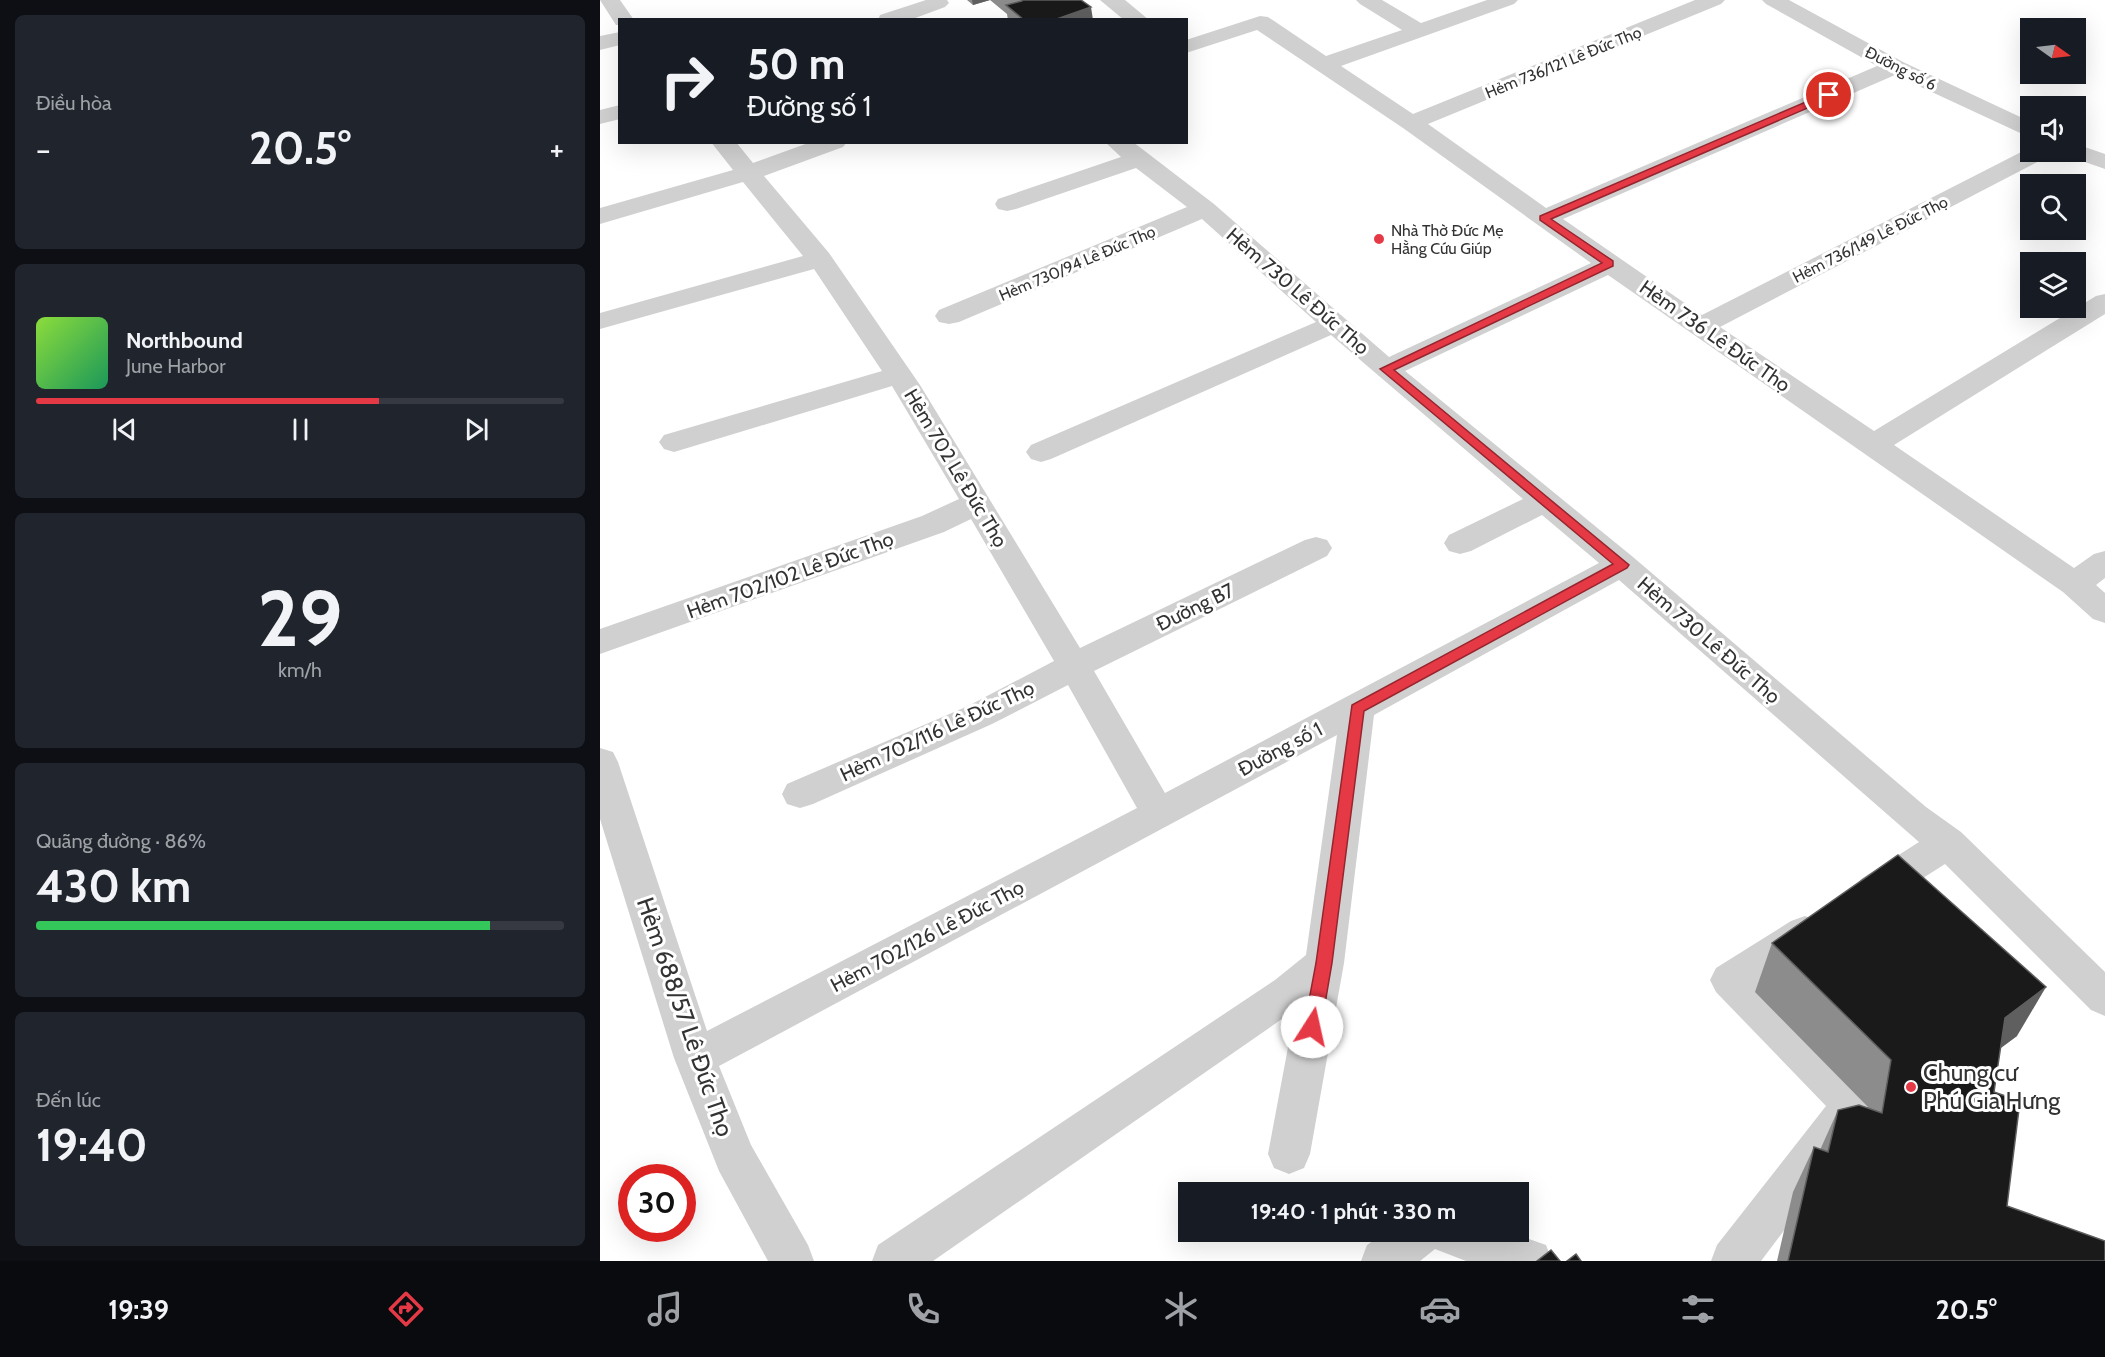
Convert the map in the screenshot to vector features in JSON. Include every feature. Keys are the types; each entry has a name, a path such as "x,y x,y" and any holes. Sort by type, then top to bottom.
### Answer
{"street":[{"path":"609,0 622,18"},
{"path":"1111,0 1136,18"},
{"path":"1366,0 1419,31"},
{"path":"1322,65 1507,0"},
{"name":"Hẻm 736/121 Lê Đức Thọ","path":"1411,123 1714,0"},
{"name":"Đường số 6","path":"1773,0 1895,67 2020,126"},
{"path":"896,18 941,6"},
{"name":"Hẻm 736 Lê Đức Thọ","path":"1188,46 1260,22 1411,123 1610,264 2074,584 2105,611"},
{"path":"600,43 618,38"},
{"path":"1544,218 1895,67"},
{"path":"600,117 618,112"},
{"name":"Hẻm 702 Lê Đức Thọ","path":"725,144 820,260 899,375 977,502 1159,814"},
{"path":"600,216 748,173 829,144"},
{"path":"1007,204 1128,151"},
{"name":"Hẻm 730 Lê Đức Thọ","path":"1128,151 1205,209 1386,369 1623,565 1913,817 1948,843 2105,998"},
{"path":"2086,155 2105,162"},
{"name":"Hẻm 736/149 Lê Đức Thọ","path":"1701,326 2020,162"},
{"name":"Hẻm 730/94 Lê Đức Thọ","path":"949,316 1205,209"},
{"path":"600,321 820,260"},
{"path":"1386,369 1610,264"},
{"path":"1873,445 2105,302"},
{"path":"1041,452 1334,324"},
{"path":"674,442 899,375"},
{"path":"1461,543 1545,501"},
{"name":"Hẻm 702/102 Lê Đức Thọ","path":"600,642 933,524 977,502"},
{"name":"Đường B7","path":"1074,666 1316,548"},
{"path":"2074,584 2105,562"},
{"name":"Đường số 1","path":"1159,814 1623,565"},
{"name":"Hẻm 702/116 Lê Đức Thọ","path":"800,794 980,715 1074,666"},
{"path":"1289,1154 1324,963 1358,708"},
{"name":"Hẻm 688/57 Lê Đức Thọ","path":"600,762 695,1058 734,1157 792,1261"},
{"name":"Hẻm 702/126 Lê Đức Thọ","path":"695,1058 1159,814"},
{"path":"1733,1261 1853,1105 1730,980 1948,843"},
{"path":"894,1261 1289,992 1324,963"},
{"path":"1383,1261 1409,1242"},
{"path":"1475,1242 1530,1261"}],"building":[{"path":"1081,0 1091,7 1060,18 1022,18 1006,5 1022,1"},
{"name":"Chung cư Phú Gia Hưng","path":"1898,855 2046,987 2005,1018 1994,1092 2020,1101 2007,1206 2105,1241 2105,1261 1788,1261 1814,1147 1828,1152 1838,1110 1859,1105 1882,1113 1891,1060 1772,943"},
{"path":"1551,1250 1560,1261 1537,1261"},
{"path":"1576,1254 1581,1261 1567,1261"}],"place":[{"name":"Nhà Thờ Đức Mẹ Hằng Cứu Giúp","path":"1379,239"},
{"name":"Chung cư Phú Gia Hưng","path":"1911,1087"}],"route":[{"path":"1312,1027 1324,963 1358,708 1623,565 1386,369 1610,264 1544,218 1829,95"}]}
